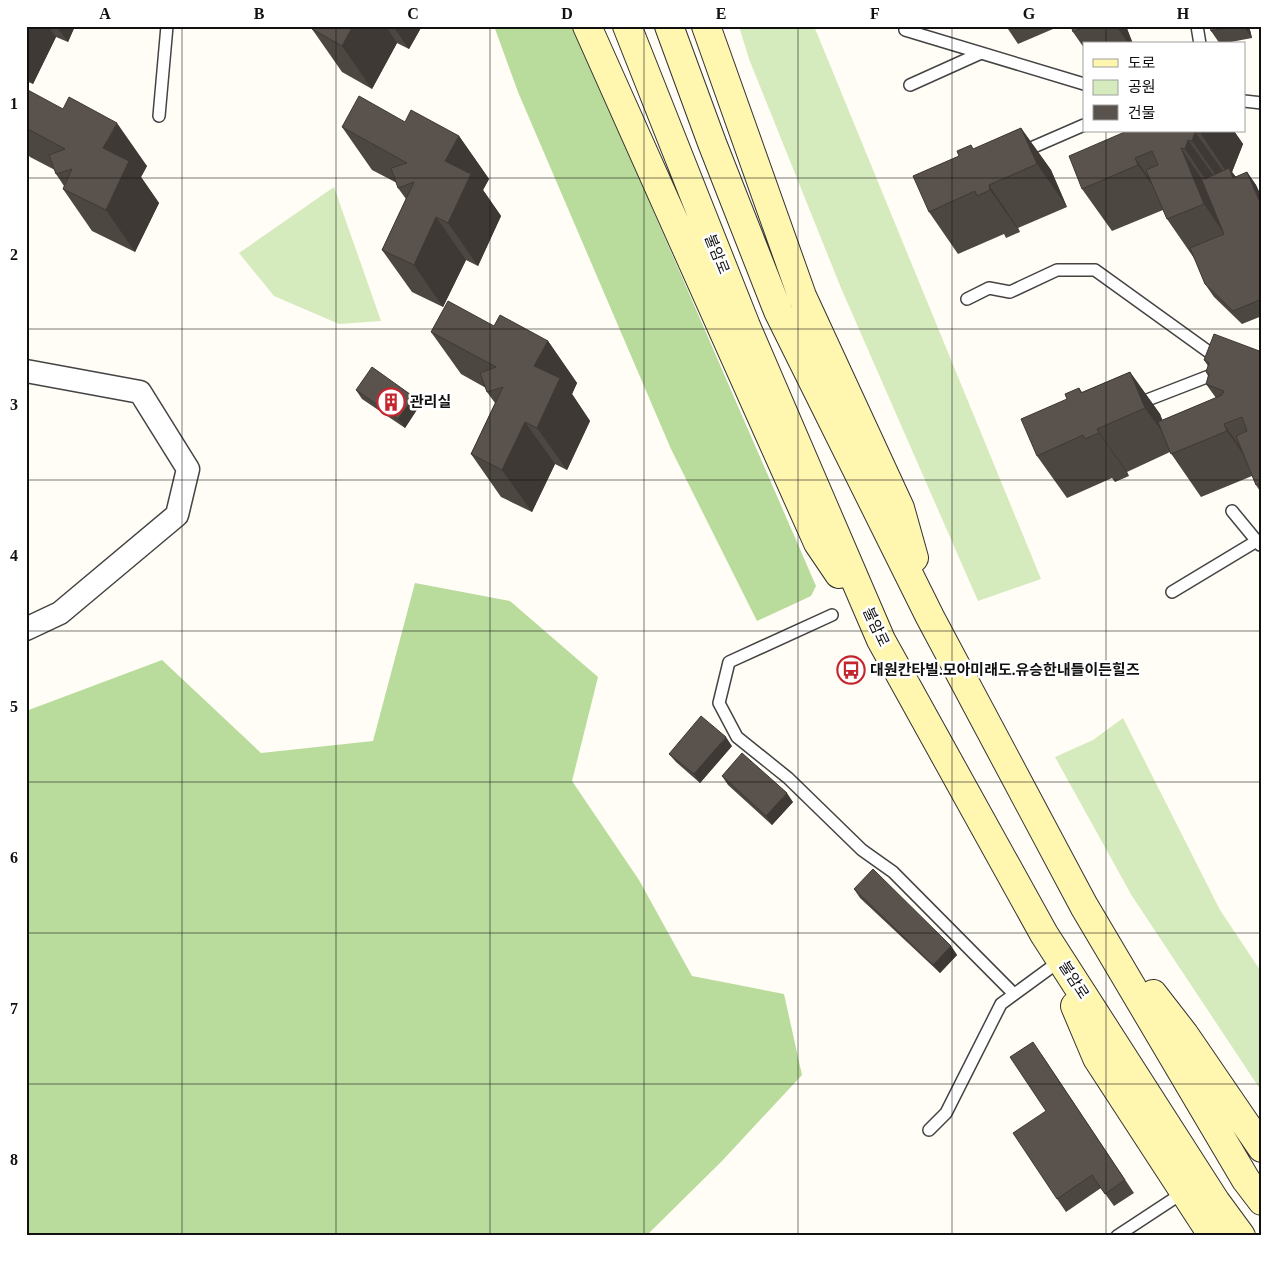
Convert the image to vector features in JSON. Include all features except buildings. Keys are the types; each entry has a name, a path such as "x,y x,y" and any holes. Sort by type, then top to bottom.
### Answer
{"street":[{"path":"587,26 818,543 881,640"},
{"name":"불암로","path":"627,26 746,326 881,640 1044,934 1216,1202 1241,1236"},
{"path":"669,26 712,143 778,311 930,617 1084,906 1241,1171 1262,1201"},
{"path":"706,26 802,296 900,508 930,617"},
{"path":"26,371 140,392 188,469 177,515 60,613 26,629"},
{"path":"1084,906 1184,1034 1262,1148"},
{"path":"1044,934 1097,1058 1213,1236"}],"lane":[{"path":"159,116 167,26"},
{"path":"1197,26 1200,42"},
{"path":"905,30 1083,84"},
{"path":"910,85 981,53"},
{"path":"1246,101 1262,103"},
{"path":"1014,156 1083,125"},
{"path":"967,298 989,288 1010,292 1058,270 1095,270 1230,367 1128,408"},
{"path":"1172,592 1259,544 1232,511"},
{"path":"832,616 729,662 719,703 737,737 788,778 862,850 893,872 1014,994"},
{"path":"929,1130 946,1113 1001,1004 1057,963"},
{"path":"1117,1236 1184,1192"}],"green space":[{"path":"494,26 573,26 816,586 811,596 757,621 671,449 518,92"},
{"path":"739,26 814,26 1041,579 978,601 841,288 749,59"},
{"path":"334,187 381,321 339,324 274,296 239,253"},
{"path":"415,583 510,601 598,677 572,781 639,880 692,976 784,994 802,1075 722,1161 646,1236 26,1236 26,711 162,660 261,753 373,741"},
{"path":"1123,718 1220,910 1262,973 1262,1092 1132,896 1055,757 1093,740"}],"place":[{"name":"관리실","path":"391,402"},
{"name":"대원칸타빌.모아미래도.유승한내들이든힐즈","path":"851,670"}]}
